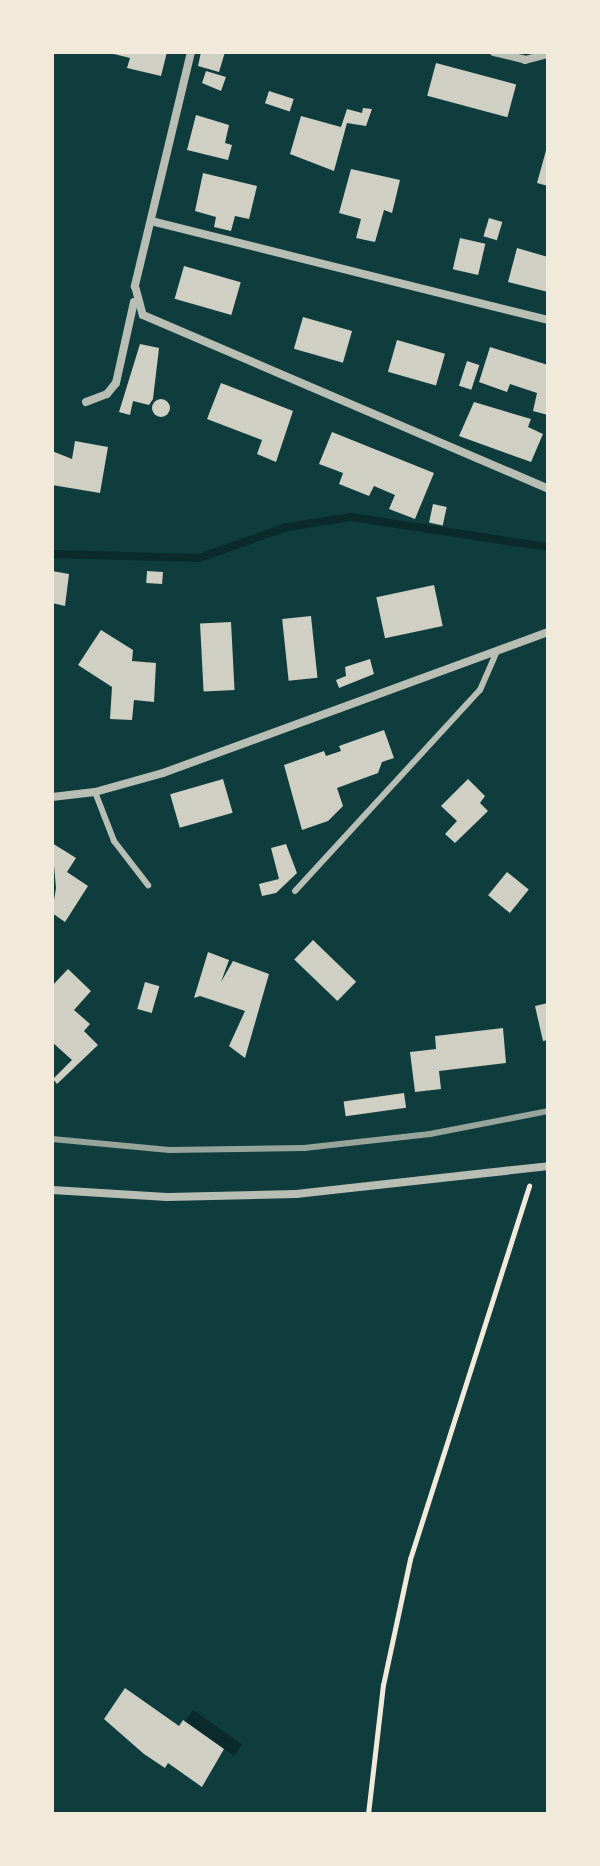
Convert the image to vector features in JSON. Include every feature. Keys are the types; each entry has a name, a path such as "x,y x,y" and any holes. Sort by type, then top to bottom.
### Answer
{"street":[{"path":"86,402 107,394 116,383 191,52"},
{"path":"494,52 525,60 548,54"},
{"path":"151,221 548,320"},
{"path":"135,299 152,322 548,489"},
{"path":"52,797 95,792 315,721 548,632"},
{"path":"52,1190 167,1197 296,1194 548,1166"}],"lane":[{"path":"295,891 480,690 497,651"},
{"path":"95,792 114,841 148,885"}],"path":[{"path":"368,1814 383,1685 410,1559 534,1169"}],"water":[{"path":"193,1710 242,1744 234,1756 185,1721"}],"building":[{"path":"167,52 161,76 127,68 130,58 110,53"},
{"path":"201,52 225,52 219,72 198,66"},
{"path":"436,63 516,84 507,117 427,96"},
{"path":"206,71 226,77 221,91 202,83"},
{"path":"269,91 294,99 290,111 265,103"},
{"path":"363,108 372,109 366,126 347,123 334,171 290,154 301,116 341,127 347,109 362,113"},
{"path":"196,115 229,125 225,143 232,145 228,160 187,150"},
{"path":"548,147 548,186 537,183"},
{"path":"351,169 400,180 392,213 384,210 375,242 356,238 361,219 339,213"},
{"path":"203,173 257,186 249,219 235,216 231,231 214,227 216,217 195,211"},
{"path":"489,218 502,222 497,240 483,236"},
{"path":"460,238 485,244 478,275 453,269"},
{"path":"517,248 548,257 548,292 508,282"},
{"path":"184,266 241,282 231,315 175,299"},
{"path":"303,317 352,331 343,363 294,349"},
{"path":"397,340 445,354 436,386 388,372"},
{"path":"140,344 159,348 153,399 149,405 133,401 130,415 119,412"},
{"path":"490,347 548,365 548,415 533,411 537,393 510,384 507,392 479,382"},
{"path":"467,361 479,365 471,390 459,386"},
{"path":"221,383 293,411 276,462 257,454 262,440 207,419"},
{"path":"157,399 165,399 170,408 168,415 157,417 152,412 152,404"},
{"path":"474,402 531,419 528,427 543,434 531,462 459,436"},
{"path":"332,432 434,473 415,519 389,509 395,495 374,486 369,496 339,484 343,473 319,464"},
{"path":"75,441 108,447 100,493 52,485 52,451 72,459"},
{"path":"433,504 447,507 443,525 429,523"},
{"path":"52,571 69,574 65,606 52,603"},
{"path":"147,571 163,572 162,584 146,583"},
{"path":"434,585 443,626 385,638 376,597"},
{"path":"311,616 317,678 289,681 282,619"},
{"path":"231,622 235,690 204,692 200,624"},
{"path":"101,630 133,650 132,661 156,663 154,702 134,700 132,720 110,719 112,687 78,665"},
{"path":"370,659 374,674 339,688 336,680 346,676 345,667"},
{"path":"384,730 394,758 382,762 378,773 337,788 343,806 328,821 302,830 284,765 324,751 326,756 341,751 339,746"},
{"path":"223,779 233,813 180,828 170,794"},
{"path":"468,779 485,796 480,803 488,811 455,843 445,834 457,821 441,806"},
{"path":"52,843 76,858 67,872 88,886 65,922 52,913 56,888"},
{"path":"286,844 297,873 276,893 262,896 259,884 279,879 271,848"},
{"path":"507,872 529,890 510,913 488,895"},
{"path":"313,940 356,982 337,1001 294,959"},
{"path":"208,952 229,960 221,982 233,961 269,974 245,1058 229,1046 245,1011 200,996 194,998"},
{"path":"68,969 91,991 74,1010 90,1024 84,1031 98,1045 57,1084 53,1079 72,1060 52,1042 52,986"},
{"path":"145,982 159,986 152,1013 137,1009"},
{"path":"548,1003 548,1040 543,1041 535,1006"},
{"path":"503,1028 506,1063 439,1071 441,1089 415,1092 410,1052 436,1049 435,1036"},
{"path":"404,1093 406,1108 346,1116 344,1101"},
{"path":"125,1688 179,1726 183,1720 224,1749 202,1787 168,1763 165,1768 144,1754 104,1719"}],"waterway":[{"path":"52,554 199,558 287,527 351,517 548,547"}],"railway":[{"path":"52,1139 169,1150 304,1148 430,1134 548,1111"}]}
